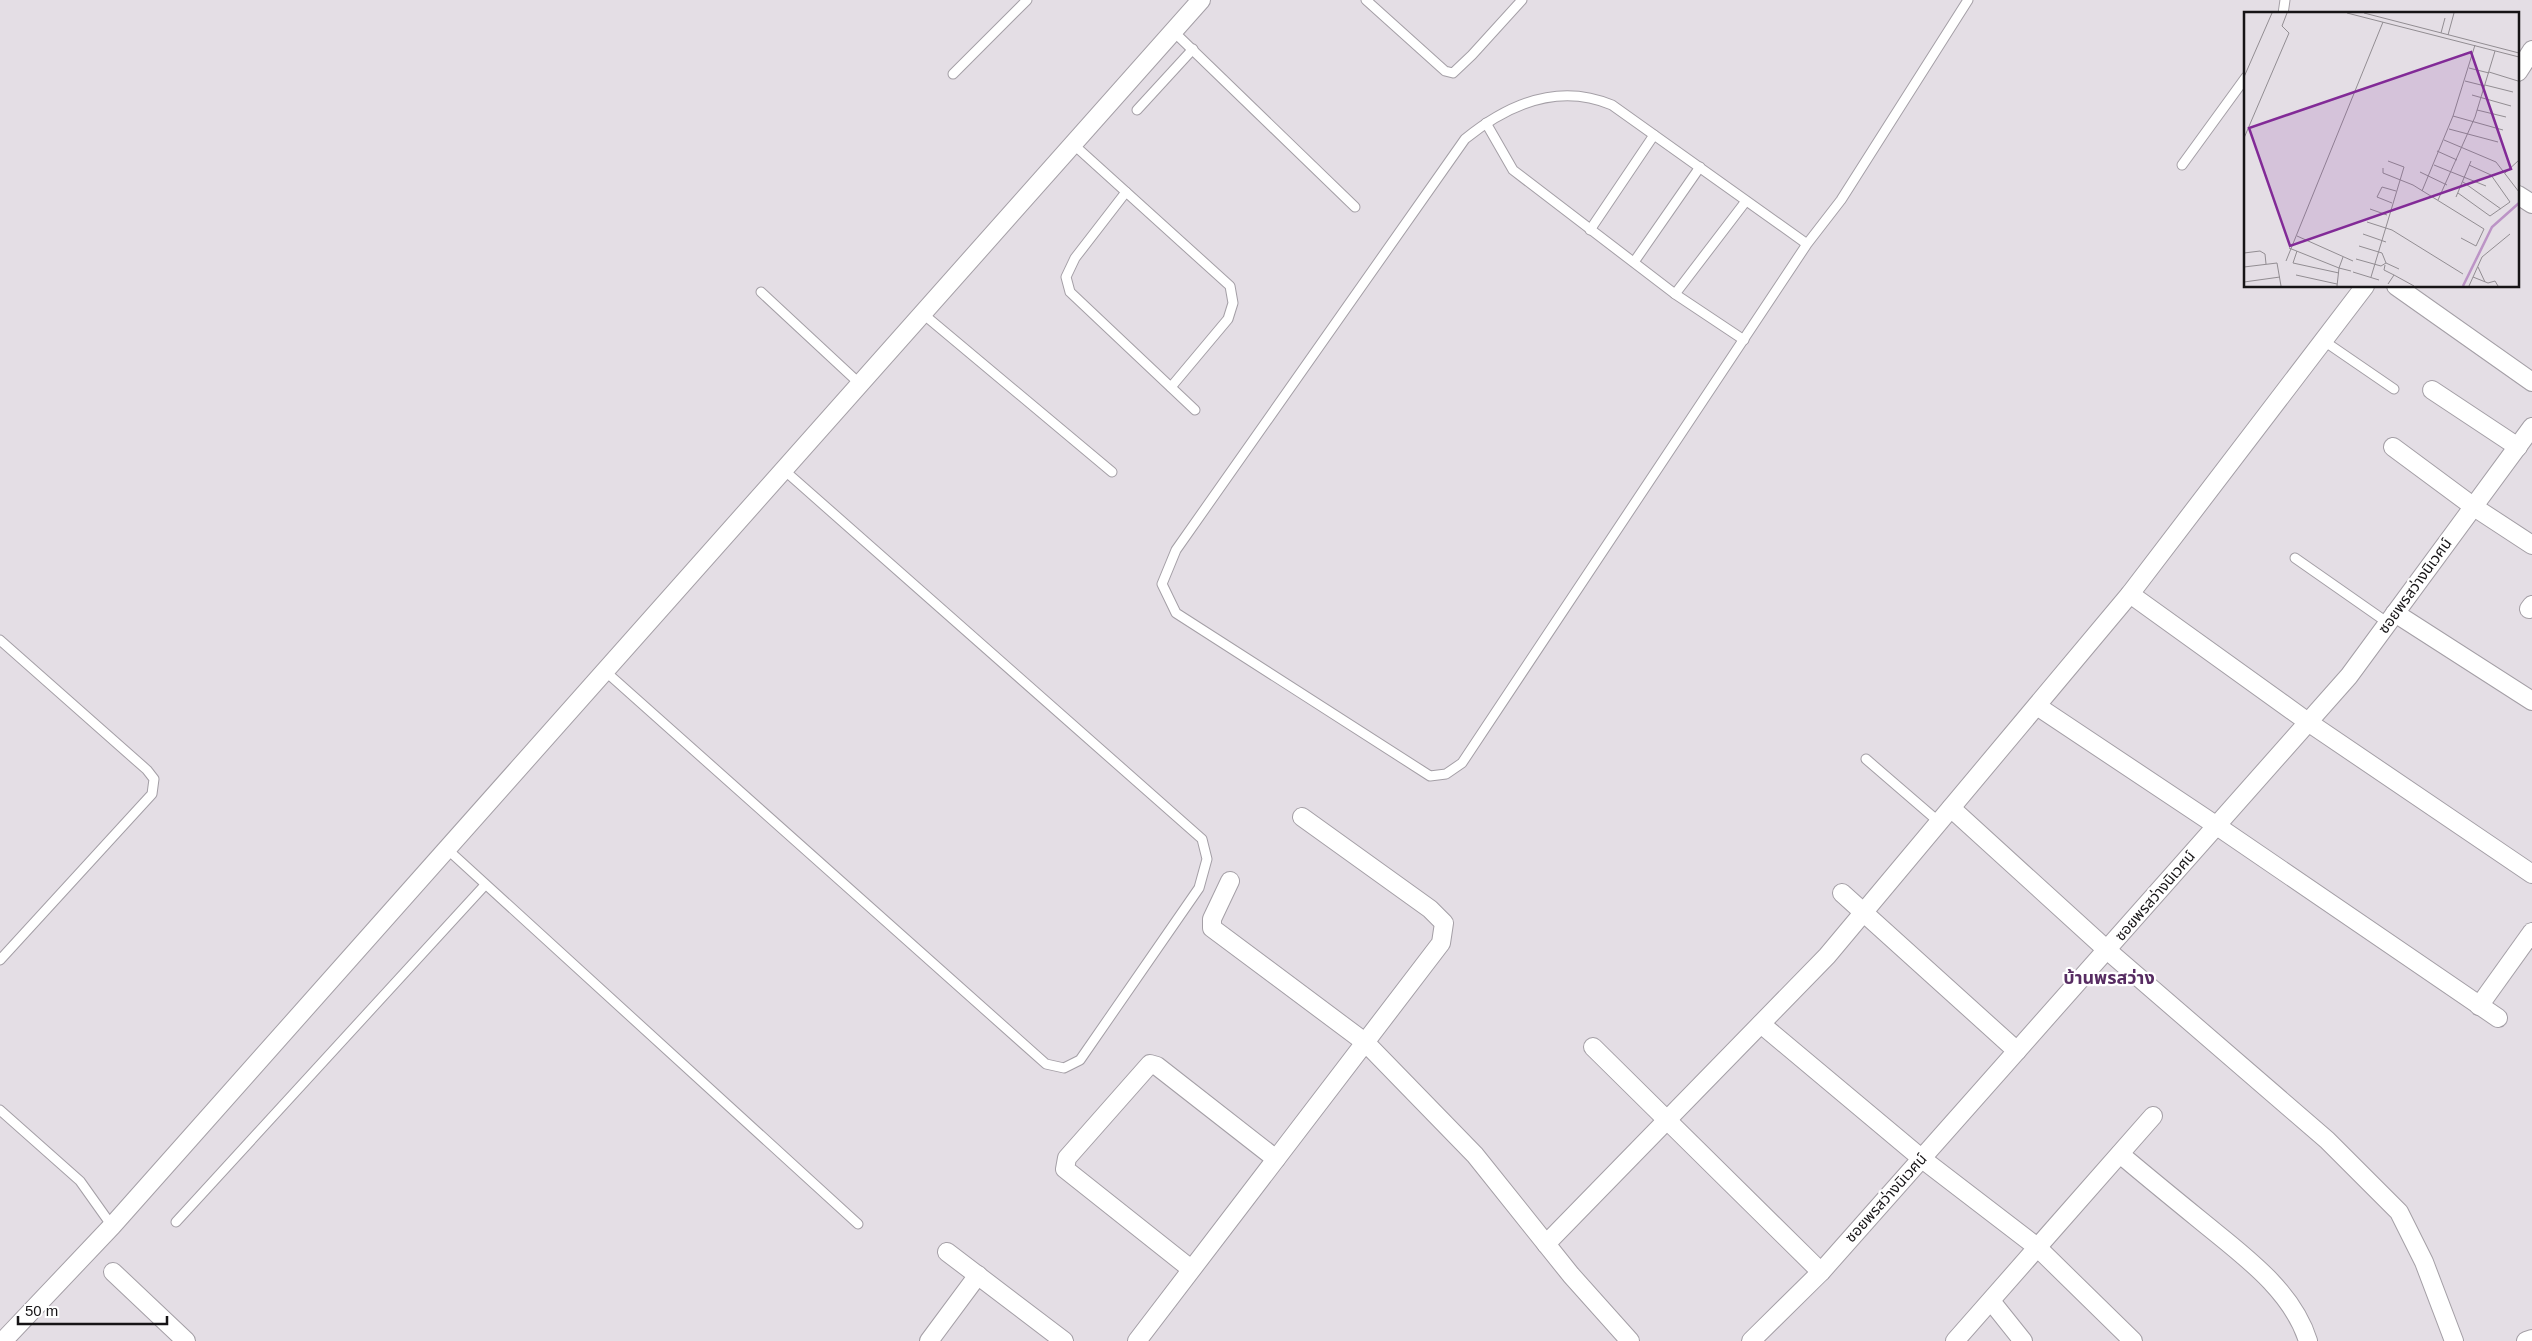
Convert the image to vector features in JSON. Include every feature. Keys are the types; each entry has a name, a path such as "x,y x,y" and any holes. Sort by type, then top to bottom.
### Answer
{"street":[{"path":"3,1341 112,1226 1200,0"},
{"path":"2520,69 2532,50"},
{"path":"2520,196 2532,204"},
{"path":"1546,1244 1827,956 2130,594 2363,288"},
{"path":"2399,288 2532,382"},
{"path":"2432,390 2518,447"},
{"name":"ซอยพรสว่างนิเวศน์","path":"1751,1341 1821,1272 2349,676 2532,427"},
{"path":"2393,447 2474,507 2532,545"},
{"path":"2130,594 2308,722 2532,874"},
{"path":"2391,618 2532,702"},
{"path":"2037,706 2217,826 2498,1018"},
{"path":"1951,808 2107,950 2327,1140 2399,1212 2424,1262 2454,1341"},
{"path":"1137,1341 1442,943 1444,923 1430,909 1302,817"},
{"path":"1230,881 1212,919 1212,928 1366,1042 1475,1155 1546,1244 1630,1341"},
{"path":"1842,893 1862,914 2017,1051"},
{"path":"2479,1006 2532,932"},
{"path":"1761,1024 1922,1158 2037,1247 2133,1341"},
{"path":"1593,1047 1821,1272"},
{"path":"1191,1269 1065,1169 1067,1158 1132,1081 1150,1064 1158,1066 1276,1159"},
{"path":"1955,1341 2153,1116"},
{"path":"2120,1154 2248,1259 2287,1300 2304,1327 2308,1341"},
{"path":"947,1252 1064,1341"},
{"path":"113,1272 186,1341"},
{"path":"929,1341 978,1275"},
{"path":"1990,1301 2024,1341"},
{"path":"2526,1341 2532,1339"}],"lane":[{"path":"953,74 1027,0"},
{"path":"1366,0 1446,72 1453,73 1522,0"},
{"path":"1807,244 1612,105 1593,97 1566,95 1528,101 1486,122 1465,139 1176,550 1162,584 1176,613 1430,776 1446,774 1462,763 1807,244 1841,200 1968,0"},
{"path":"1173,32 1194,49 1355,207"},
{"path":"1137,110 1194,49"},
{"path":"2182,165 2244,79"},
{"path":"1486,122 1513,170 1675,294 1744,340"},
{"path":"1590,230 1654,135"},
{"path":"1072,144 1230,286 1233,303 1228,319 1172,387"},
{"path":"1634,262 1700,167"},
{"path":"1126,192 1075,258 1066,277 1070,292 1195,410"},
{"path":"1675,294 1746,200"},
{"path":"761,292 860,384"},
{"path":"922,314 1112,472"},
{"path":"2324,340 2394,389"},
{"path":"605,671 1046,1064 1064,1068 1080,1060 1198,888 1207,859 1202,838 784,470"},
{"path":"2296,558 2391,618"},
{"path":"0,640 147,770 154,779 152,794 0,960"},
{"path":"1866,759 1939,822"},
{"path":"447,849 858,1224"},
{"path":"176,1222 485,885"},
{"path":"0,1110 80,1181 112,1226"}],"district":[{"name":"บ้านพรสว่าง","path":"2109,978"}]}
